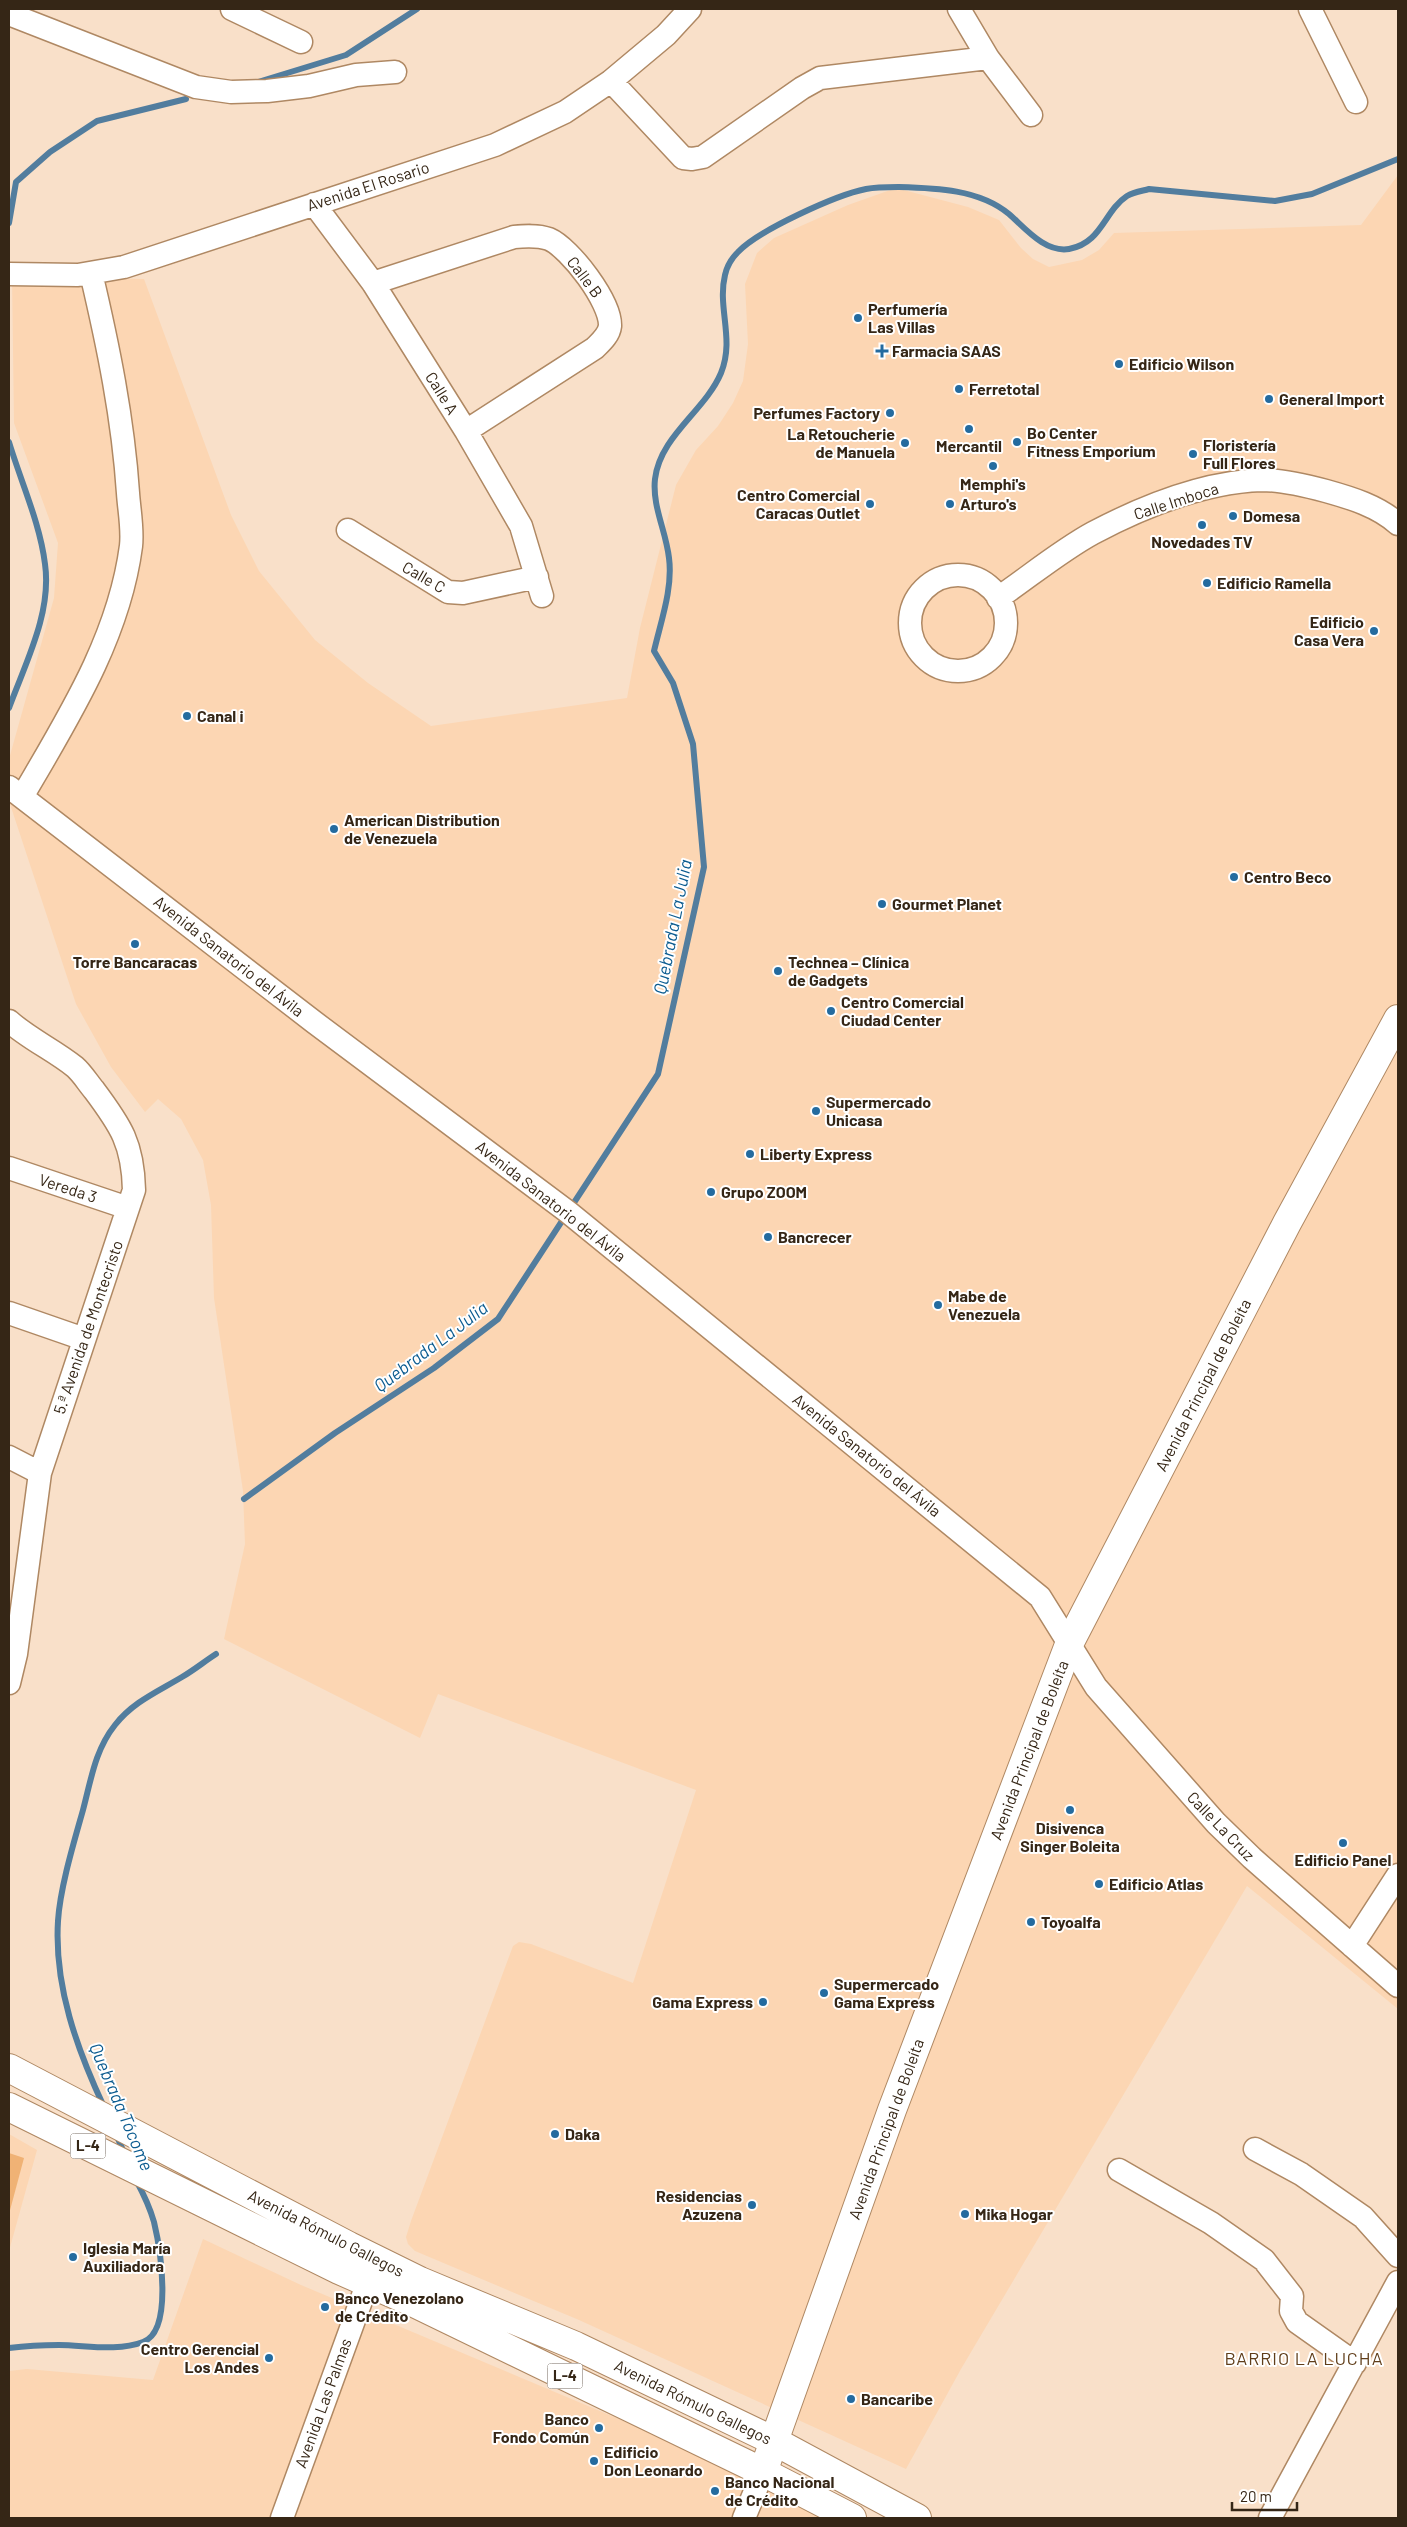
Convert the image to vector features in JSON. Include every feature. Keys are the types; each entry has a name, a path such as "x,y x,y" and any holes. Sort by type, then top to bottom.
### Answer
{"main road":[{"name":"Avenida Principal de Boleíta","path":"763,2472 892,2110 1070,1642 1287,1223 1398,1019"},
{"name":"Avenida Rómulo Gallegos","path":"9,2068 168,2151 371,2271 420,2281 576,2346 774,2440 917,2518"},
{"name":"Avenida Rómulo Gallegos","path":"9,2107 371,2271 852,2518"}],"street":[{"path":"232,9 301,42"},
{"name":"Avenida El Rosario","path":"9,274 60,275 91,273 124,267 495,145 564,112 611,81 647,53 690,9"},
{"path":"959,9 988,58 1030,115"},
{"path":"1310,9 1356,102"},
{"path":"9,14 196,87 231,92 267,91 308,86 356,75 395,72"},
{"path":"611,81 684,158 692,159 703,158 802,88 820,78 988,58"},
{"name":"Calle A","path":"314,204 373,282 466,431 522,526 540,586"},
{"name":"Calle B","path":"373,282 514,237 530,236 548,239 564,248 603,298 610,326 607,335 595,348 466,431"},
{"path":"15,792 100,656 121,592 131,544 127,476 110,354 91,273"},
{"name":"Calle Imboca","path":"998,598 1091,534 1151,506 1213,486 1264,480 1312,488 1350,498 1374,508 1398,524"},
{"name":"Calle C","path":"348,530 448,592 463,593 540,586"},
{"path":"956,575 972,577 987,585 998,598 1005,617 1004,634 998,650 986,662 971,669 954,671 934,665 921,654 915,645 910,629 913,604 923,590 936,580 956,575"},
{"name":"Avenida Sanatorio del Ávila","path":"15,792 314,1022 568,1212 1040,1597 1070,1642"},
{"name":"5.ª Avenida de Montecristo","path":"9,1683 13,1632 40,1473 134,1190 134,1166 123,1132 76,1068 10,1023"},
{"name":"Vereda 3","path":"9,1168 128,1208"},
{"path":"9,1313 84,1339"},
{"path":"9,1457 40,1473"},
{"name":"Calle La Cruz","path":"1070,1642 1096,1687 1216,1823 1252,1858 1398,1986"},
{"path":"1352,1946 1398,1875"},
{"path":"1255,2149 1301,2174 1363,2217 1398,2256"},
{"path":"1119,2170 1211,2223 1264,2260 1292,2296 1291,2311 1297,2322 1355,2363"},
{"name":"Avenida Las Palmas","path":"282,2518 371,2271"},
{"path":"1270,2518 1398,2282"},
{"name":"Avenida Principal de Boleíta","path":"744,2518 763,2472"}],"shaded area":[{"path":"1398,175 1398,2009 1247,1886 961,2369 906,2469 579,2320 415,2251 408,2244 406,2237 411,2221 513,1946 519,1942 531,1944 633,1983 696,1790 438,1694 420,1738 224,1639 245,1544 243,1491 214,1298 211,1205 203,1160 181,1119 158,1099 145,1112 111,1067 76,1004 9,801 9,759 54,598 58,543 14,423 12,276 144,279 231,515 259,571 315,640 368,683 431,726 627,698 640,628 676,485 696,450 718,426 733,403 743,381 748,344 745,284 757,253 774,238 848,205 896,188 968,207 999,220 1021,248 1033,259 1049,267 1082,260 1099,250 1114,233 1361,225"},
{"path":"9,2134 37,2150 9,2251"},
{"path":"9,2153 24,2158 9,2214"},
{"path":"203,2239 301,2285 728,2465 825,2518 9,2518 9,2371 27,2369 153,2380"}],"waterway":[{"name":"Quebrada Tócome","path":"258,82 346,55 417,9"},
{"name":"Quebrada Tócome","path":"9,223 16,182 50,152 97,121 186,99"},
{"name":"Quebrada La Julia","path":"244,1499 335,1433 434,1368 498,1319 658,1074 704,867 693,744 673,683 654,651 666,604 670,569 667,548 657,509 655,479 665,450 705,400 721,373 726,348 723,287 727,269 736,255 748,243 799,214 836,198 870,188 941,189 984,199 1009,214 1044,243 1060,249 1069,249 1080,246 1089,240 1096,234 1119,202 1127,196 1138,192 1149,189 1275,201 1312,194 1398,159"},
{"path":"9,442 39,533 43,549 46,582 45,601 36,638 9,708"},
{"name":"Quebrada Tócome","path":"104,2107 85,2063 69,2017 60,1969 58,1921 61,1894 68,1865 94,1766 108,1735 115,1725 138,1704 216,1654"},
{"name":"Quebrada Tócome","path":"116,2134 125,2155"},
{"name":"Quebrada Tócome","path":"9,2348 53,2345 123,2347 143,2342 153,2335 159,2322 162,2306 161,2268 154,2222 136,2180"}],"place":[{"name":"Perfumería Las Villas","path":"858,318"},
{"name":"Farmacia SAAS","path":"882,351"},
{"name":"Edificio Wilson","path":"1119,364"},
{"name":"Ferretotal","path":"959,389"},
{"name":"General Import","path":"1269,399"},
{"name":"Perfumes Factory","path":"890,413"},
{"name":"Mercantil","path":"969,429"},
{"name":"Bo Center Fitness Emporium","path":"1017,442"},
{"name":"La Retoucherie de Manuela","path":"905,443"},
{"name":"Floristería Full Flores","path":"1193,454"},
{"name":"Memphi's","path":"993,466"},
{"name":"Centro Comercial Caracas Outlet","path":"870,504"},
{"name":"Arturo's","path":"950,504"},
{"name":"Domesa","path":"1233,516"},
{"name":"Novedades TV","path":"1202,525"},
{"name":"Edificio Ramella","path":"1207,583"},
{"name":"Edificio Casa Vera","path":"1374,631"},
{"name":"Canal i","path":"187,716"},
{"name":"American Distribution de Venezuela","path":"334,829"},
{"name":"Centro Beco","path":"1234,877"},
{"name":"Gourmet Planet","path":"882,904"},
{"name":"Torre Bancaracas","path":"135,944"},
{"name":"Technea – Clínica de Gadgets","path":"778,971"},
{"name":"Centro Comercial Ciudad Center","path":"831,1011"},
{"name":"Supermercado Unicasa","path":"816,1111"},
{"name":"Liberty Express","path":"750,1154"},
{"name":"Grupo ZOOM","path":"711,1192"},
{"name":"Bancrecer","path":"768,1237"},
{"name":"Mabe de Venezuela","path":"938,1305"},
{"name":"Disivenca Singer Boleita","path":"1070,1810"},
{"name":"Edificio Panel","path":"1343,1843"},
{"name":"Edificio Atlas","path":"1099,1884"},
{"name":"Toyoalfa","path":"1031,1922"},
{"name":"Supermercado Gama Express","path":"824,1993"},
{"name":"Gama Express","path":"763,2002"},
{"name":"Daka","path":"555,2134"},
{"name":"Residencias Azuzena","path":"752,2205"},
{"name":"Mika Hogar","path":"965,2214"},
{"name":"Iglesia María Auxiliadora","path":"73,2257"},
{"name":"Banco Venezolano de Crédito","path":"325,2307"},
{"name":"Centro Gerencial Los Andes","path":"269,2358"},
{"name":"Bancaribe","path":"851,2399"},
{"name":"Banco Fondo Común","path":"599,2428"},
{"name":"Edificio Don Leonardo","path":"594,2461"},
{"name":"Banco Nacional de Crédito","path":"715,2491"}],"district":[{"name":"BARRIO LA LUCHA","path":"1304,2359"}]}
